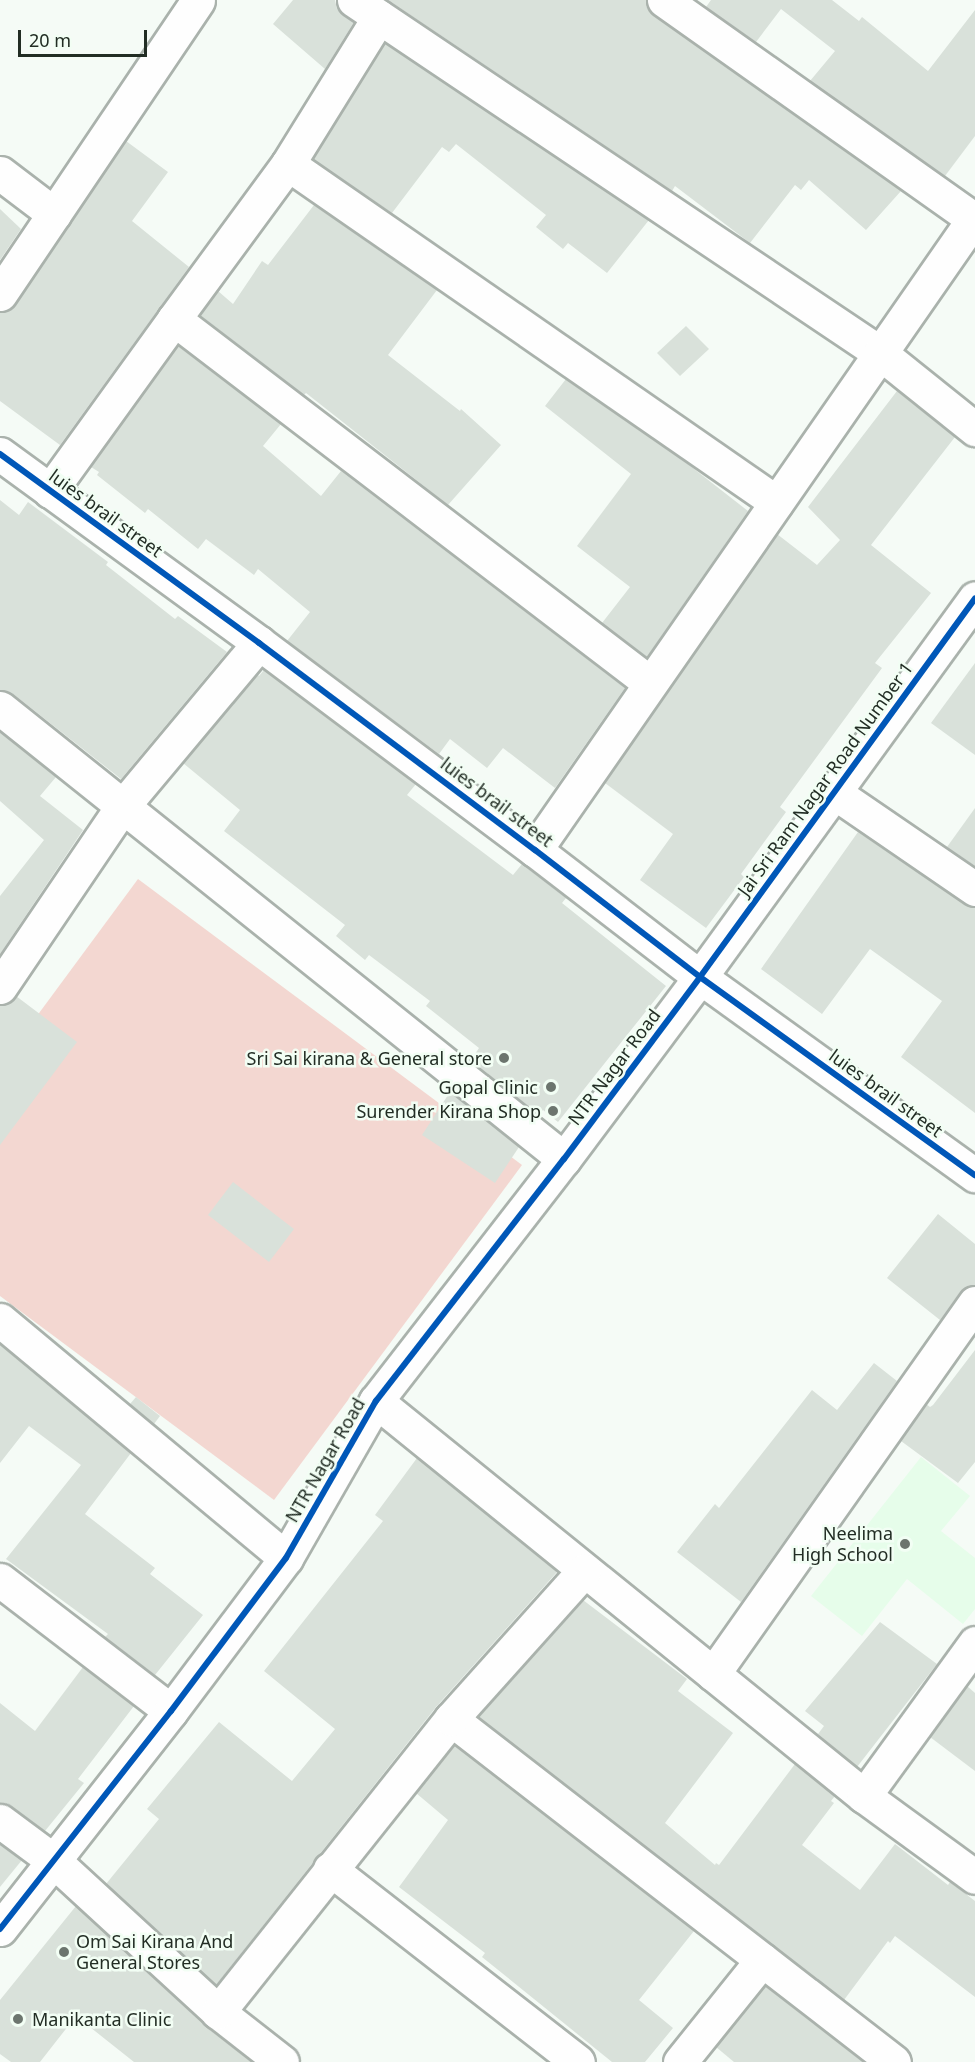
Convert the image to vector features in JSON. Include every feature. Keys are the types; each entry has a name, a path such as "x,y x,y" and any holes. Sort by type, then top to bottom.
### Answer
{"street":[{"path":"0,294 198,0"},
{"path":"535,850 974,218 664,0"},
{"path":"50,491 288,164 367,8 879,353 975,429"},
{"path":"288,164 776,502"},
{"path":"0,173 54,214"},
{"path":"174,319 650,683"},
{"name":"luies brail street","path":"0,454 259,643 700,977 975,1175"},
{"name":"Jai Sri Ram Nagar Road Number 1","path":"700,977 975,598"},
{"path":"0,987 122,807 259,643"},
{"path":"0,708 564,1159"},
{"path":"835,793 975,889"},
{"name":"NTR Nagar Road","path":"0,1929 171,1712 286,1558 376,1401 564,1159 700,977"},
{"path":"713,1674 975,1303"},
{"path":"0,1320 286,1558"},
{"path":"376,1401 864,1796 975,1877"},
{"path":"218,2012 451,1719 584,1571"},
{"path":"0,1580 171,1712"},
{"path":"864,1796 975,1643"},
{"path":"451,1719 894,2062"},
{"path":"0,1821 54,1861 218,2012 282,2062"},
{"path":"330,1869 578,2062"},
{"path":"680,2062 762,1960"}],"shaded area":[{"path":"138,879 522,1165 274,1500 0,1296 0,1066"},
{"name":"Neelima High School","path":"921,1457 970,1496 941,1531 975,1558 975,1609 963,1624 907,1579 862,1636 811,1596"}],"building":[{"path":"293,0 335,0 337,9 354,22 325,69 273,24"},
{"path":"388,0 646,0 647,8 653,15 901,191 866,230 809,180 801,190 795,185 750,243 675,186 672,191"},
{"path":"711,0 832,0 859,21 862,17 928,71 975,10 975,136 945,176 810,81 835,51 781,9 756,42 706,7"},
{"path":"385,43 649,220 607,273 568,243 563,249 536,227 546,215 456,144 449,152 442,147 392,213 313,159"},
{"path":"126,141 168,172 132,221 189,267 60,445 0,401 0,313 9,311 16,304"},
{"path":"314,205 437,290 388,355 460,411 461,409 501,445 448,505 306,393 304,395 200,315 218,291 233,304 262,261 268,265"},
{"path":"0,209 21,229 0,260"},
{"path":"686,326 709,349 680,376 657,353"},
{"path":"178,346 281,424 263,446 321,496 341,471 625,688 555,788 503,748 487,768 450,739 439,754 287,641 310,612 258,569 254,575 206,539 198,549 148,509 145,513 97,475 99,472 91,467"},
{"path":"566,379 680,458 748,511 647,657 602,623 630,587 577,546 631,474 545,406"},
{"path":"897,391 955,437 871,545 931,593 875,663 882,668 780,807 786,812 741,874 744,877 706,928 640,880 673,834 605,783 777,534 817,565 840,540 808,507"},
{"path":"0,500 19,515 28,502 108,562 106,565 175,619 178,616 227,652 121,779 12,693 0,690"},
{"path":"975,663 975,755 931,723"},
{"path":"264,670 416,784 407,795 513,875 522,864 566,898 562,903 666,986 558,1122 543,1110 539,1115 471,1060 479,1048 426,1006 430,1001 369,955 365,960 336,936 345,925 224,831 240,810 183,763 257,674 259,676"},
{"path":"0,732 56,777 40,796 83,830 0,954 0,896 44,840 0,801"},
{"path":"975,808 975,866 947,847"},
{"path":"858,832 964,904 975,908 975,1113 901,1057 942,1001 870,949 822,1014 761,969"},
{"path":"16,996 77,1042 0,1145 0,1006 9,1004"},
{"path":"450,1092 519,1147 495,1183 422,1135"},
{"path":"233,1182 294,1229 269,1262 208,1215"},
{"path":"938,1214 975,1244 975,1285 960,1292 940,1320 887,1278"},
{"path":"0,1344 131,1453 85,1514 155,1568 150,1574 203,1615 155,1675 105,1637 108,1634 6,1559 81,1465 29,1426 0,1463"},
{"path":"975,1350 975,1462 958,1483 901,1441 926,1404 930,1407 933,1405"},
{"path":"874,1363 897,1381 741,1602 677,1552 715,1504 719,1508 812,1390 837,1410"},
{"path":"136,1397 160,1416 154,1424 130,1404"},
{"path":"417,1458 557,1572 436,1707 216,1985 106,1884 159,1819 147,1809 219,1722 292,1781 335,1729 264,1671 383,1521 375,1515"},
{"path":"583,1600 687,1679 678,1691 733,1733 665,1823 715,1865 716,1863 719,1865 795,1764 835,1796 831,1801 834,1803 802,1845 860,1890 895,1844 948,1885 950,1882 975,1901 975,1997 895,1936 890,1943 888,1941 844,2000 478,1717"},
{"path":"880,1622 937,1664 857,1767 818,1734 824,1726 805,1711"},
{"path":"83,1667 134,1706 78,1779 84,1783 45,1831 11,1806 0,1803 0,1703 35,1731"},
{"path":"967,1686 975,1693 975,1771 930,1737"},
{"path":"454,1745 694,1931 639,2000 673,2028 645,2062 612,2062 482,1957 485,1953 399,1887 448,1820 416,1793"},
{"path":"0,1844 22,1860 0,1887"},
{"path":"76,1906 205,2026 252,2062 134,2062 76,2016 40,2062 11,2062 0,2054 0,2000"},
{"path":"765,1986 863,2062 734,2062 716,2047"}],"cycle path":[{"path":"0,454 259,643 700,977 975,1175"},
{"path":"0,1929 171,1711 286,1558 376,1401 564,1159 700,977 975,598"}],"place":[{"name":"Sri Sai kirana & General store","path":"504,1058"},
{"name":"Gopal Clinic","path":"551,1087"},
{"name":"Surender Kirana Shop","path":"553,1111"},
{"name":"Neelima High School","path":"905,1544"},
{"name":"Om Sai Kirana And General Stores","path":"64,1952"},
{"name":"Manikanta Clinic","path":"18,2019"}]}
